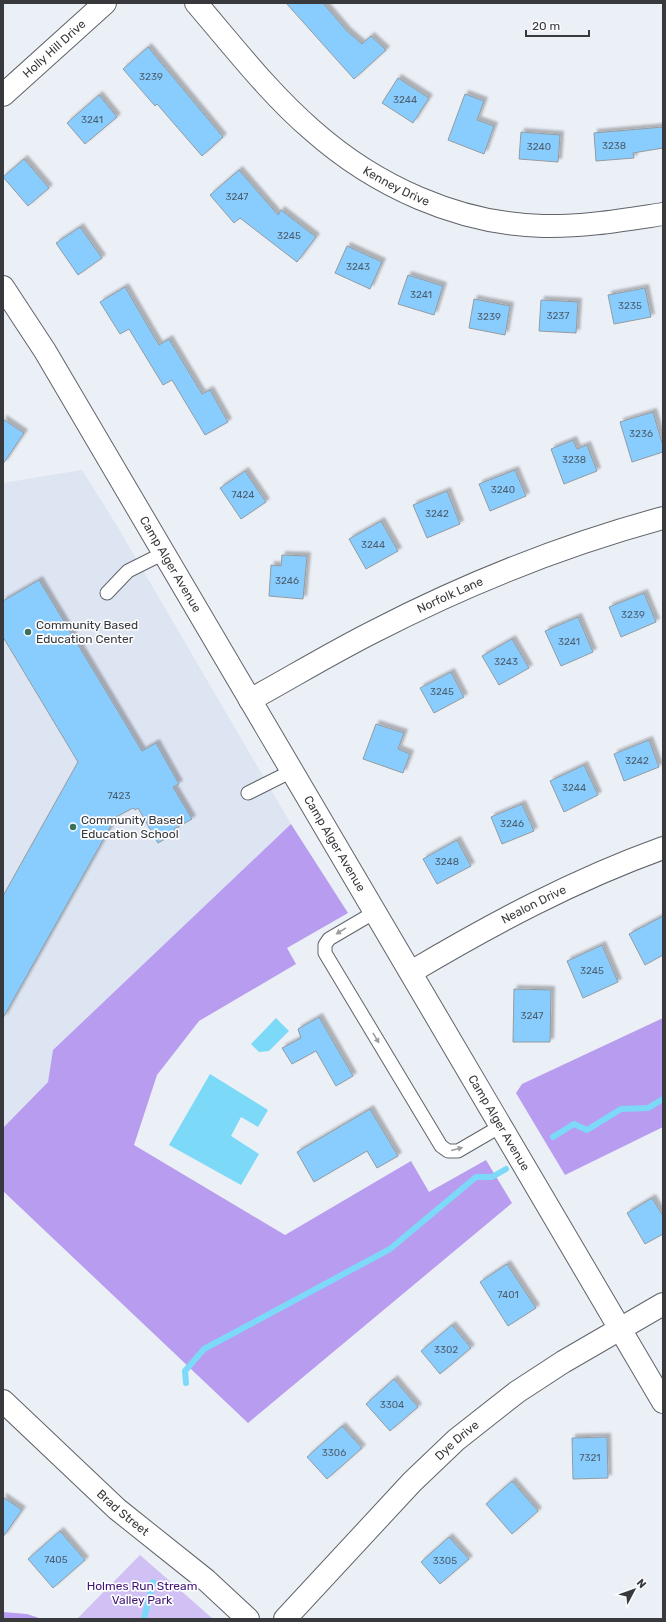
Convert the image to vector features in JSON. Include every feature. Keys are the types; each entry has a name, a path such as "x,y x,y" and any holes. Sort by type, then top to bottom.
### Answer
{"street":[{"name":"Holly Hill Drive","path":"3,95 105,3"},
{"name":"Kenney Drive","path":"196,3 281,99 312,130 347,158 379,178 422,199 467,215 506,224 544,226 603,223 663,214"},
{"name":"Camp Alger Avenue","path":"3,287 45,351 663,1402"},
{"name":"Norfolk Lane","path":"250,700 375,631 458,591 544,556 663,518"},
{"name":"Nealon Drive","path":"411,972 479,932 546,898 624,862 663,848"},
{"name":"Dye Drive","path":"284,1619 412,1482 456,1440 517,1392 563,1362 663,1304"},
{"name":"Brad Street","path":"3,1401 117,1509 206,1580 248,1619"}],"lane":[{"path":"107,593 128,571 164,553"},
{"path":"248,793 292,771"},
{"path":"375,912 329,939 325,945 325,953 440,1146 448,1151 458,1151 501,1126"}],"shaded area":[{"path":"82,470 117,526 291,824 53,1050 48,1082 3,1128 3,483"},
{"path":"291,824 348,913 287,948 296,964 199,1021 157,1075 134,1145 285,1235 411,1161 429,1192 486,1160 512,1203 248,1423 3,1191 3,1128 48,1082 53,1050"},
{"path":"663,1018 663,1127 565,1175 516,1093 522,1084"},
{"path":"3,1612 27,1614 42,1619 3,1619"}],"green space":[{"name":"Holmes Run Stream Valley Park","path":"140,1555 213,1619 77,1619"}],"water":[{"path":"276,1018 289,1031 269,1051 259,1052 251,1044"},
{"path":"210,1074 268,1110 258,1127 241,1117 231,1136 259,1154 241,1185 169,1145"}],"building":[{"path":"286,3 323,3 347,31 362,44 371,36 386,50 354,79"},
{"path":"148,47 223,137 202,156 157,104 155,106 123,69"},
{"path":"398,78 429,98 413,123 382,103"},
{"path":"465,94 484,101 477,120 494,126 484,154 448,140"},
{"path":"99,95 117,117 85,144 67,123"},
{"path":"663,127 663,148 633,153 634,158 596,161 594,133"},
{"path":"521,132 560,135 558,162 519,159"},
{"path":"24,159 49,188 28,206 3,177"},
{"path":"239,170 278,215 281,210 316,237 297,262 240,218 234,223 210,195"},
{"path":"80,227 102,258 78,275 56,243"},
{"path":"347,246 382,262 370,289 335,273"},
{"path":"408,275 443,286 434,315 398,304"},
{"path":"125,287 159,345 169,339 202,394 210,390 228,422 205,435 172,380 163,385 129,329 120,334 100,302"},
{"path":"645,288 651,317 614,324 608,295"},
{"path":"474,299 510,306 505,335 469,328"},
{"path":"541,300 578,302 576,333 539,331"},
{"path":"653,412 663,446 663,452 632,462 620,422"},
{"path":"3,419 24,433 3,464"},
{"path":"573,440 577,449 587,445 597,471 564,484 551,449"},
{"path":"515,470 526,496 490,511 479,484"},
{"path":"245,471 266,502 241,519 220,488"},
{"path":"447,491 460,524 427,538 413,505"},
{"path":"381,521 398,551 366,569 349,539"},
{"path":"282,555 307,556 303,599 269,596 271,565 281,566"},
{"path":"39,580 142,751 156,743 179,784 173,787 192,819 174,829 175,833 158,843 138,808 135,810 133,808 116,817 3,1018 3,896 78,762 3,637 3,601"},
{"path":"644,593 656,622 621,637 609,607"},
{"path":"578,617 593,652 561,666 545,631"},
{"path":"512,639 529,668 499,685 482,656"},
{"path":"451,672 464,697 434,713 420,688"},
{"path":"376,724 404,733 398,749 410,754 403,773 363,759"},
{"path":"649,740 659,767 624,781 614,754"},
{"path":"584,765 598,795 564,812 550,781"},
{"path":"522,804 534,831 502,844 491,817"},
{"path":"457,840 471,866 437,884 423,859"},
{"path":"663,916 663,955 645,965 629,934"},
{"path":"602,945 618,982 583,998 567,961"},
{"path":"514,989 551,990 550,1042 513,1042"},
{"path":"319,1017 353,1076 336,1086 316,1051 292,1064 282,1048 301,1038 298,1029"},
{"path":"370,1109 398,1156 377,1168 367,1151 314,1182 297,1152"},
{"path":"652,1198 663,1216 663,1234 645,1244 627,1213"},
{"path":"507,1264 536,1308 508,1326 480,1282"},
{"path":"452,1325 471,1348 440,1374 421,1351"},
{"path":"394,1379 418,1407 390,1431 366,1404"},
{"path":"342,1426 362,1448 327,1479 307,1457"},
{"path":"607,1437 608,1478 573,1479 572,1438"},
{"path":"512,1481 538,1511 512,1534 486,1504"},
{"path":"3,1497 22,1510 3,1537"},
{"path":"60,1531 85,1560 53,1588 28,1559"},
{"path":"449,1537 469,1559 440,1584 421,1562"}],"waterway":[{"path":"553,1137 574,1124 587,1130 621,1109 648,1108 663,1099"},
{"path":"186,1383 185,1371 204,1349 390,1249 476,1177 492,1177 506,1169"},
{"path":"144,1619 153,1582"}],"place":[{"name":"Community Based Education Center","path":"28,632"},
{"name":"Community Based Education School","path":"73,827"}]}
